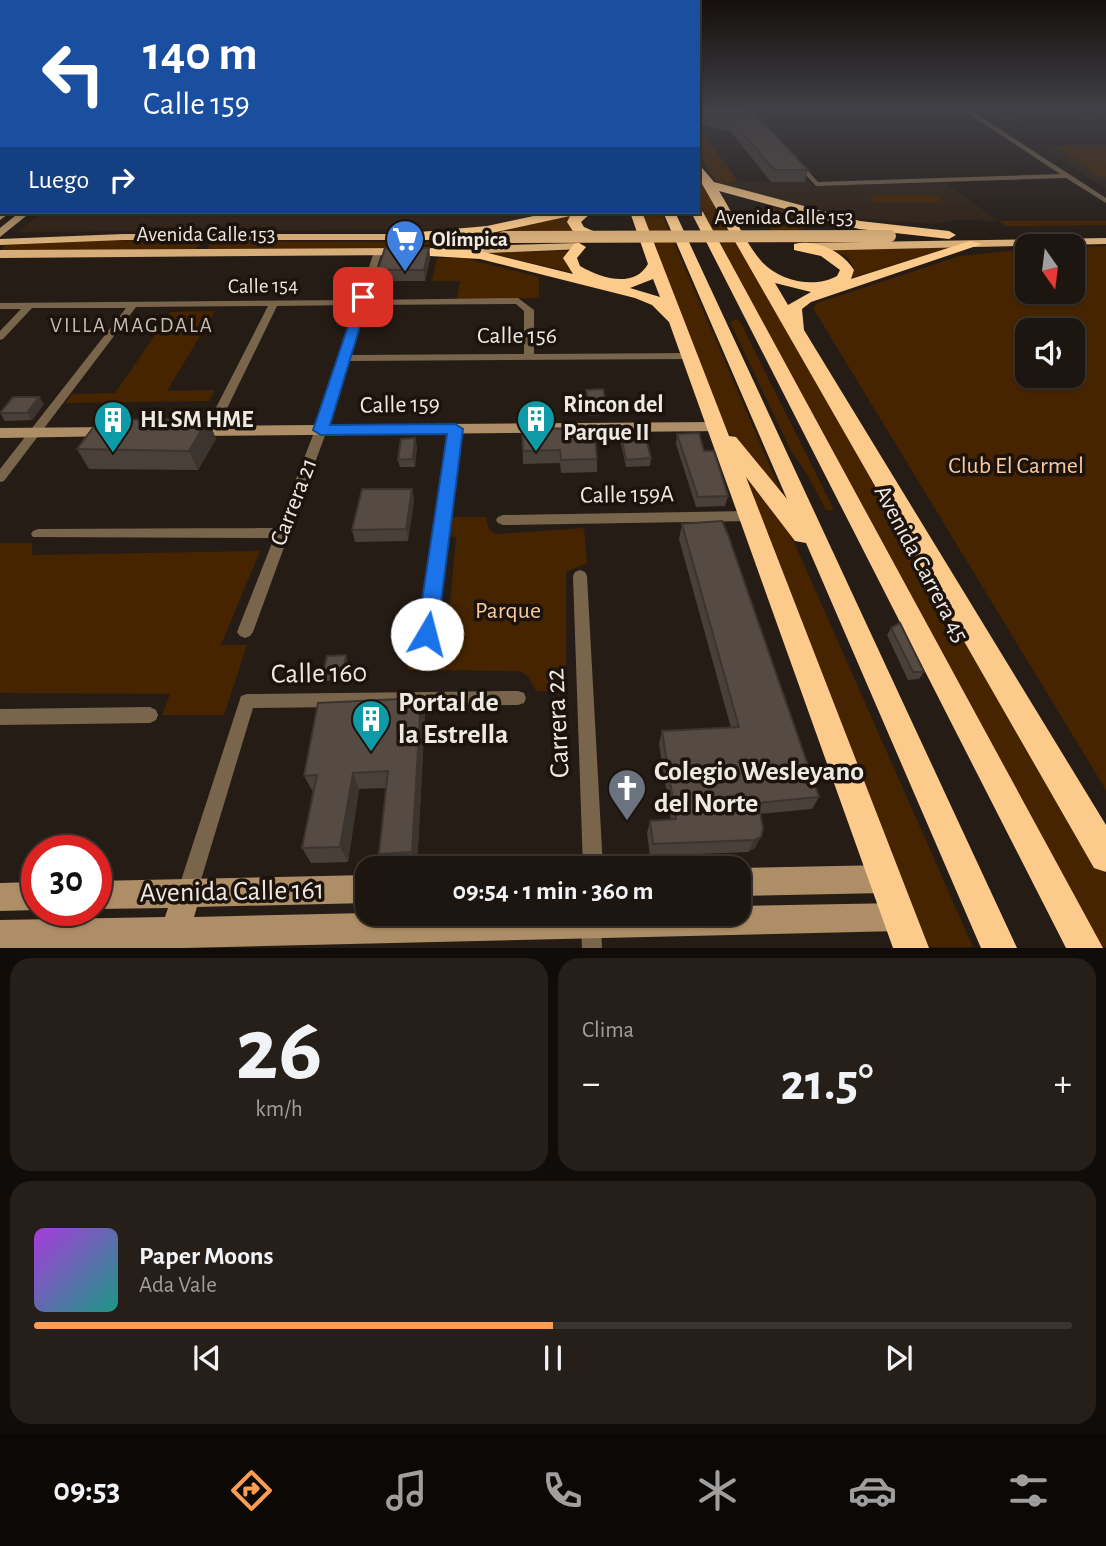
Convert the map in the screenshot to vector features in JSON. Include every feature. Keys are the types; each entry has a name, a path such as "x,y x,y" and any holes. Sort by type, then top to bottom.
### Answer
{"highway":[{"name":"Avenida Carrera 45","path":"700,169 1106,856"},
{"path":"710,185 859,225 949,235"},
{"path":"738,232 737,220 745,211 789,208 816,220 813,230 795,241"},
{"path":"410,244 560,214"},
{"path":"582,214 575,218 574,222 579,230 598,236"},
{"path":"670,214 999,947"},
{"name":"Avenida Carrera 45","path":"698,214 1085,947"},
{"path":"638,219 651,271 680,327 905,932"},
{"path":"758,264 780,280 818,287 834,284 846,274 845,265 837,257 795,241"},
{"path":"410,244 480,255 640,295 665,307 680,327"},
{"path":"798,333 793,312 796,305 805,299 975,244"},
{"path":"579,247 572,253 570,261 581,273 591,278 622,283 651,271"},
{"path":"717,427 828,569"}],"main road":[{"path":"0,234 24,214"},
{"name":"Avenida Calle 153","path":"894,240 949,235 1106,234"},
{"name":"Avenida Calle 153","path":"0,254 378,251 410,244 598,236 795,241"},
{"name":"Avenida Calle 153","path":"0,242 209,237 410,244 471,250 1015,238"},
{"path":"198,253 209,237"},
{"name":"Avenida Calle 153","path":"505,239 1015,242"},
{"name":"Avenida Calle 153","path":"1085,241 1106,241"},
{"name":"Calle 159","path":"169,431 717,427"},
{"path":"0,433 129,432"},
{"path":"751,882 886,879"},
{"name":"Avenida Calle 161","path":"112,895 355,889"},
{"path":"172,939 187,893"},
{"path":"0,897 21,896"},
{"name":"Avenida Calle 161","path":"0,935 172,939 905,932"}],"street":[{"path":"1032,152 1106,201"},
{"path":"1042,152 1106,193"},
{"path":"791,155 817,184 1069,176"},
{"name":"Carrera 21","path":"245,632 321,430 378,251"},
{"name":"Calle 154","path":"0,306 518,301 525,304 529,310 529,357"},
{"path":"210,431 274,303"},
{"path":"0,478 133,304"},
{"path":"0,337 29,306"},
{"name":"Calle 156","path":"344,358 691,356"},
{"path":"427,634 455,429"},
{"name":"Calle 159A","path":"503,520 750,516"},
{"path":"38,534 282,533"},
{"name":"Carrera 22","path":"580,576 592,856"},
{"name":"Calle 160","path":"187,893 247,701 518,698"},
{"path":"0,717 150,715"}],"shaded area":[{"path":"1050,152 1106,152 1106,189"},
{"path":"809,182 812,186 945,182 998,221 956,220 936,224 864,219 728,188 726,184"},
{"path":"40,214 541,214 490,226 459,229 18,232"}],"green space":[{"path":"701,152 717,152 738,182 727,184 727,188 713,176"},
{"path":"1065,152 1106,152 1106,177 1099,177"},
{"path":"700,173 1106,874 1106,947 1096,947 700,205"},
{"path":"869,195 936,195 943,202 874,202"},
{"path":"769,208 799,212 809,218 810,226 798,230 772,231 762,214"},
{"path":"570,214 573,214 579,233 468,236"},
{"path":"642,214 662,214 780,490 774,490 723,425"},
{"path":"998,221 1106,221 1106,225 1007,226"},
{"path":"107,240 201,243 194,250 0,252 6,244"},
{"path":"210,242 436,242 417,248 208,249"},
{"name":"Club El Carmel","path":"1085,246 1106,246 1106,790 813,308 817,303 960,256 1015,250 1015,304 1085,304"},
{"path":"952,247 851,278 854,268 847,257 831,249"},
{"path":"567,251 564,259 568,268 579,274 483,252"},
{"path":"437,258 464,258 539,277 539,298 457,299 460,281 432,281"},
{"path":"215,311 167,391 215,390 209,401 66,403 72,394 115,393 171,312"},
{"path":"736,319 740,322 834,510 826,510 791,451 730,322"},
{"path":"736,459 787,526 973,947 923,947"},
{"name":"Parque","path":"447,517 486,517 489,530 496,534 584,528 587,563 566,572 566,692 536,691 528,676 519,671 408,670 411,641 432,641 448,627 456,537 446,536"},
{"path":"0,543 32,543 32,555 260,551 221,645 247,645 224,715 162,715 170,694 0,693"}],"building":[{"path":"759,152 791,152 808,170 774,170"},
{"path":"385,248 429,248 424,270 378,270"},
{"path":"603,389 607,407 589,408 586,390"},
{"path":"13,397 39,397 27,413 0,413"},
{"path":"208,419 189,451 77,449 99,420"},
{"path":"522,428 594,429 597,459 561,460 560,450 523,451"},
{"path":"699,433 704,451 714,451 728,496 698,497 677,434"},
{"path":"645,435 651,458 626,460 621,436"},
{"path":"415,438 413,459 398,460 401,439"},
{"path":"362,489 412,489 406,529 352,530"},
{"path":"722,521 819,797 758,803 763,828 761,837 754,840 653,844 650,821 676,819 662,731 739,727 682,524"},
{"path":"900,623 924,672 913,672 891,628"},
{"path":"346,655 343,672 323,673 327,656"},
{"path":"421,698 412,852 379,854 388,771 353,773 340,847 302,848 317,775 304,776 318,703"}],"place":[{"name":"Olímpica","path":"405,273"},
{"name":"Rincon del Parque II","path":"536,453"},
{"name":"HL SM HME","path":"113,454"},
{"name":"Portal de la Estrella","path":"371,753"},
{"name":"Colegio Wesleyano del Norte","path":"627,822"}],"district":[{"name":"VILLA MAGDALA","path":"132,325"}],"route":[{"path":"363,297 321,430 455,429 427,634"}]}
